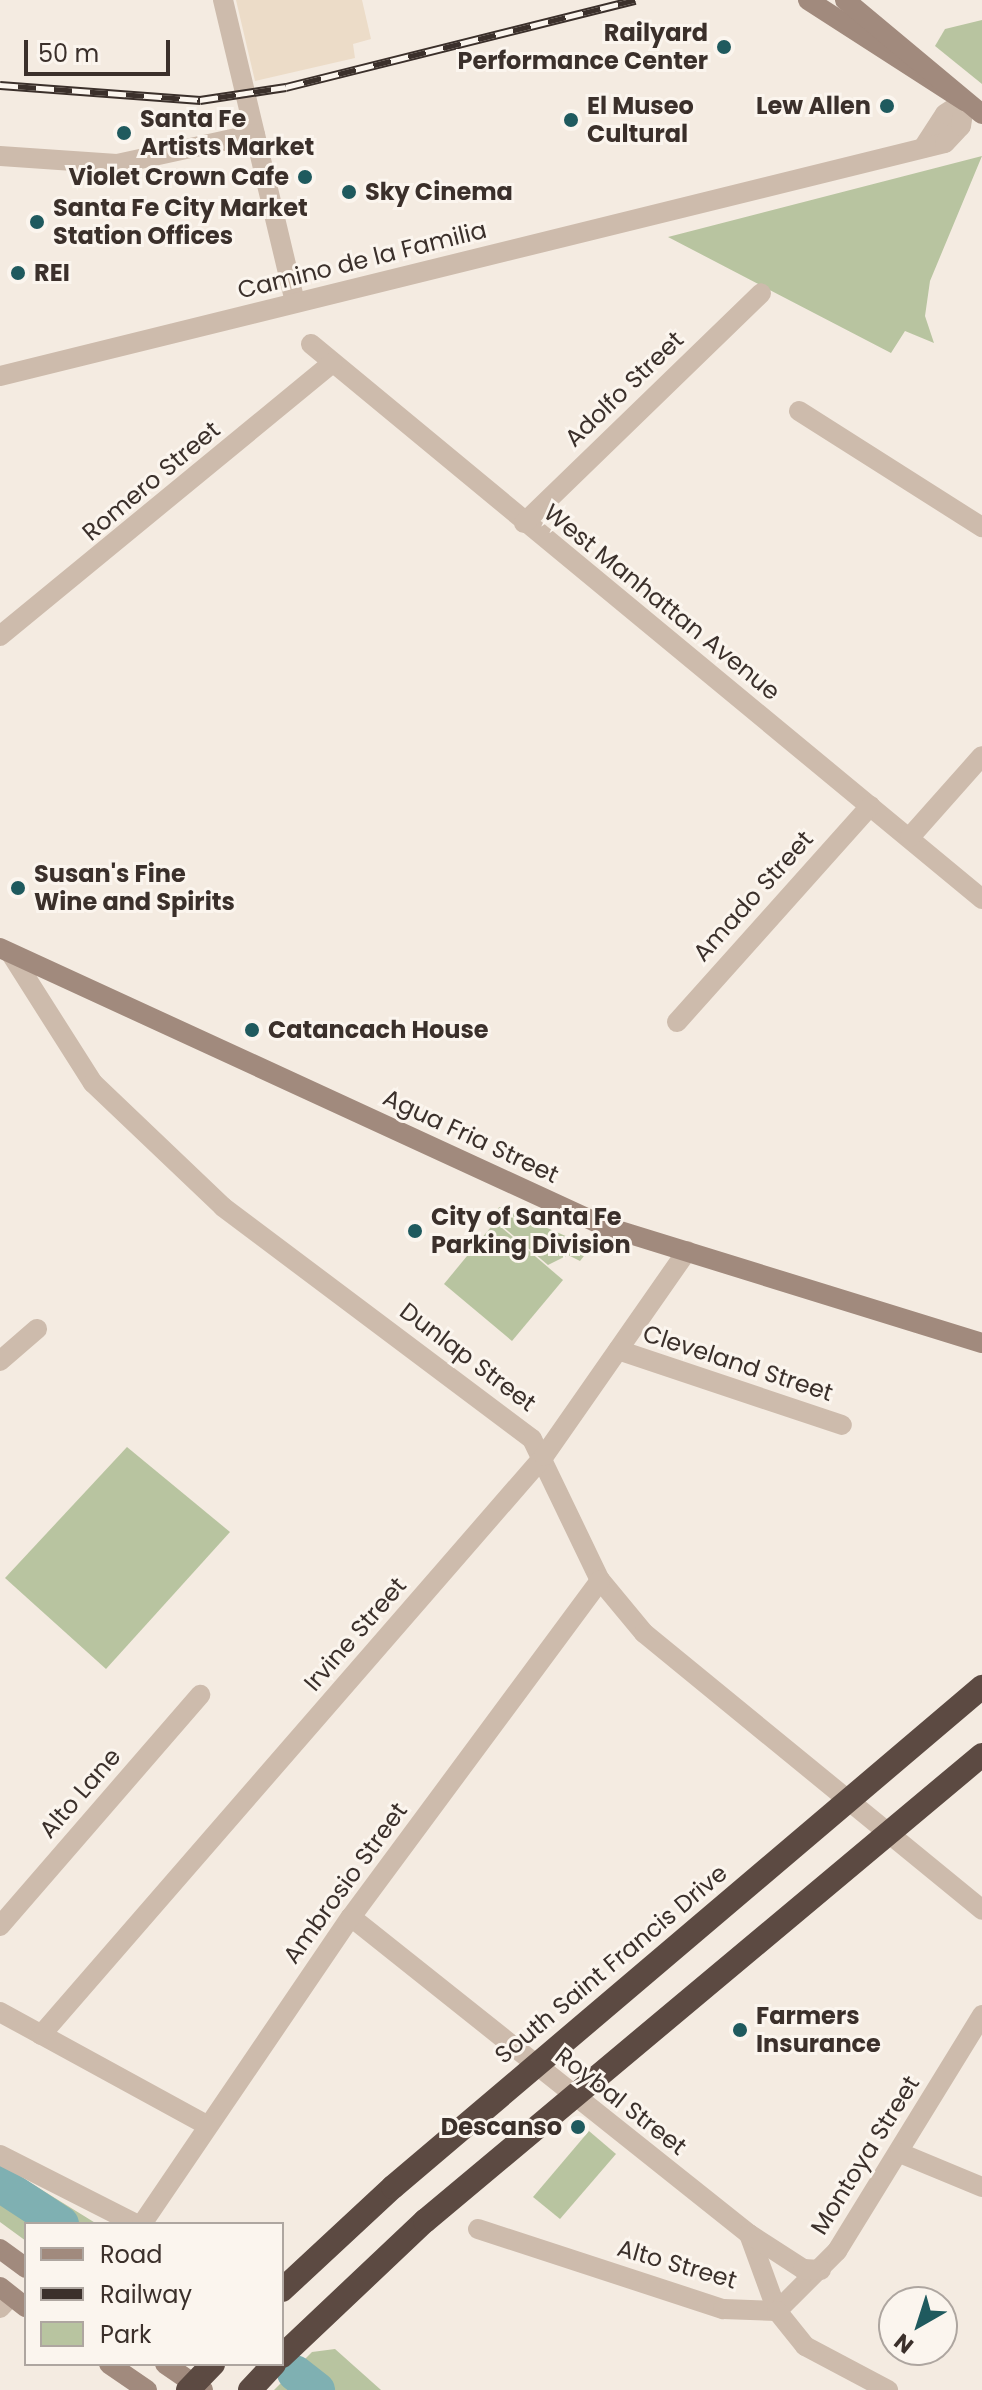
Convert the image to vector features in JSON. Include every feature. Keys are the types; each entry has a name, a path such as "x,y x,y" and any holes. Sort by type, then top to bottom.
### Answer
{"highway":[{"name":"South Saint Francis Drive","path":"284,2288 534,2067 982,1687"},
{"path":"284,2354 573,2096 982,1755"},
{"path":"195,2388 212,2366"},
{"path":"250,2390 272,2366"}],"street":[{"path":"223,0 295,303"},
{"path":"808,0 974,107"},
{"path":"845,0 974,107"},
{"name":"Camino de la Familia","path":"0,376 923,148 945,114 974,107"},
{"path":"0,156 117,164 255,134"},
{"name":"Adolfo Street","path":"524,523 761,293"},
{"name":"West Manhattan Avenue","path":"311,344 982,899"},
{"name":"Romero Street","path":"0,636 332,363"},
{"path":"799,411 982,527"},
{"path":"910,837 982,756"},
{"name":"Amado Street","path":"677,1022 870,806"},
{"name":"Agua Fria Street","path":"6,951 578,1214 982,1343"},
{"name":"Dunlap Street","path":"6,951 93,1083 223,1207 509,1417 544,1456 600,1580 644,1633 850,1797 982,1910"},
{"name":"Irvine Street","path":"41,2035 544,1456 687,1251"},
{"path":"0,1361 37,1329"},
{"name":"Cleveland Street","path":"618,1350 842,1425"},
{"name":"Ambrosio Street","path":"143,2222 206,2125 351,1917 600,1580"},
{"name":"Alto Lane","path":"0,1926 200,1695"},
{"name":"Roybal Street","path":"351,1917 534,2067 749,2234 803,2269 821,2270"},
{"path":"0,2012 206,2125"},
{"name":"Montoya Street","path":"777,2311 821,2270 900,2153 982,2015"},
{"path":"900,2153 982,2187"},
{"path":"0,2155 132,2222"},
{"name":"Alto Street","path":"478,2229 723,2309 777,2311"},
{"path":"749,2234 777,2311 805,2346 888,2390"},
{"path":"0,2249 24,2267"},
{"path":"112,2366 147,2390"},
{"path":"168,2366 195,2388"}],"green space":[{"path":"982,20 982,84 935,46 945,29"},
{"path":"982,156 930,281 925,316 934,343 905,331 891,353 668,237"},
{"path":"499,1207 591,1247 580,1261 568,1255 548,1265 495,1220"},
{"path":"495,1222 563,1280 512,1341 444,1284"},
{"path":"127,1447 230,1532 106,1669 5,1578"},
{"path":"589,2131 616,2154 560,2219 533,2197"},
{"path":"0,2164 94,2222 24,2222 24,2240 0,2222"},
{"path":"335,2349 381,2390 274,2390 312,2352"}],"shaded area":[{"path":"236,0 362,0 371,39 353,44 355,58 255,81"}],"waterway":[{"path":"0,2184 58,2222"},
{"path":"295,2373 317,2390"}],"railway":[{"path":"0,85 200,100 286,87 635,0"}],"place":[{"name":"Railyard Performance Center","path":"724,47"},
{"name":"Lew Allen","path":"887,106"},
{"name":"El Museo Cultural","path":"571,120"},
{"name":"Santa Fe Artists Market","path":"124,133"},
{"name":"Violet Crown Cafe","path":"305,177"},
{"name":"Sky Cinema","path":"349,192"},
{"name":"Santa Fe City Market Station Offices","path":"37,222"},
{"name":"REI","path":"18,273"},
{"name":"Susan's Fine Wine and Spirits","path":"18,888"},
{"name":"Catancach House","path":"252,1030"},
{"name":"City of Santa Fe Parking Division","path":"415,1231"},
{"name":"Farmers Insurance","path":"740,2030"},
{"name":"Descanso","path":"578,2127"}]}
